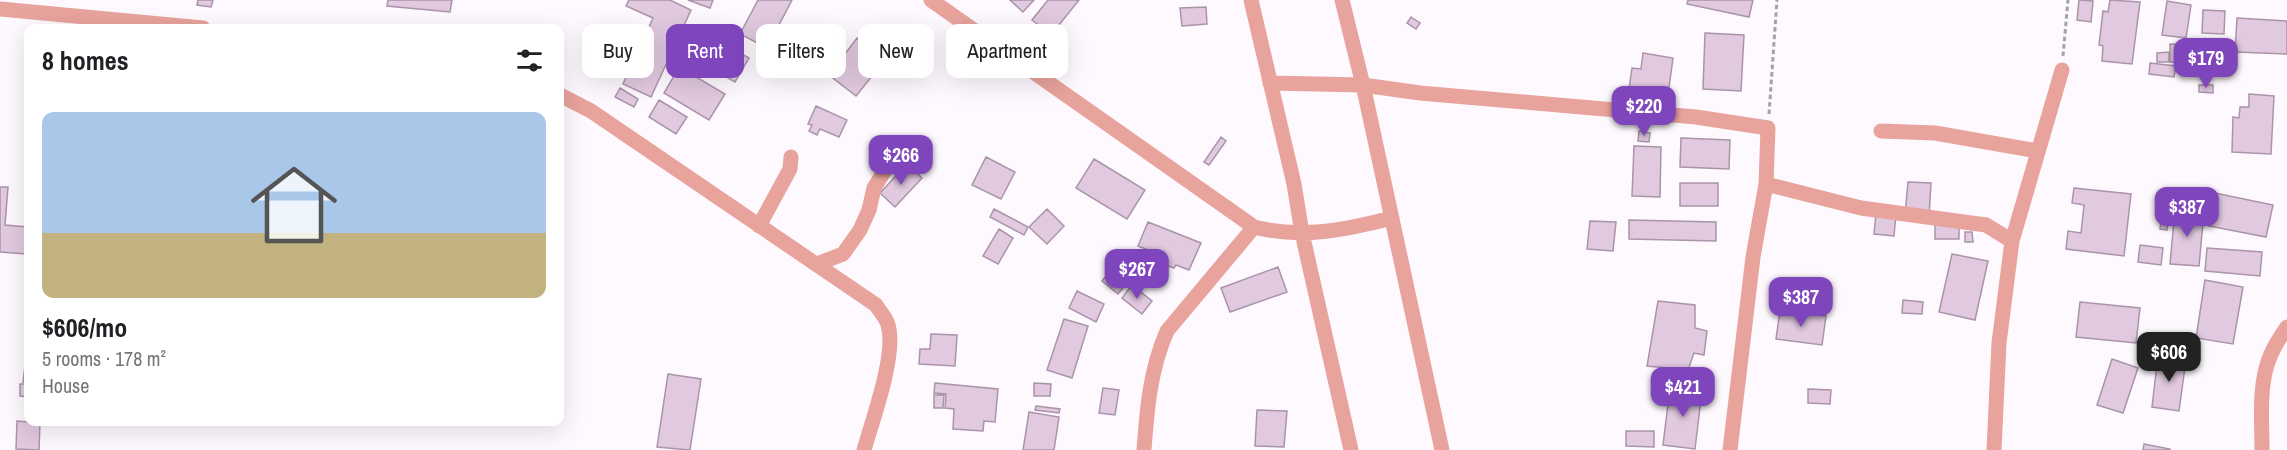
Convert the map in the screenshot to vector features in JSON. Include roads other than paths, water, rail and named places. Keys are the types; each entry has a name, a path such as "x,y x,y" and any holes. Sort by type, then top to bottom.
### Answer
{"street":[{"path":"931,0 1254,227 1302,233 1342,230 1392,218"},
{"path":"1251,0 1294,184 1302,233 1351,450"},
{"path":"1342,0 1363,85 1442,450"},
{"path":"0,9 159,24"},
{"path":"1994,450 1999,343 2012,242 2062,70"},
{"path":"1270,83 1363,85 1420,93 1696,117 1768,128 1766,184 1753,257 1730,450"},
{"path":"564,97 591,111 876,305 888,327 890,336 883,386 864,450"},
{"path":"1881,131 1935,133 2038,151"},
{"path":"759,226 790,169 791,157"},
{"path":"817,264 843,254 849,246 860,230 869,210 874,188 893,157"},
{"path":"1766,184 1861,208 1986,225 2012,242"},
{"path":"1144,450 1150,386 1159,348 1167,331 1254,227"},
{"path":"2262,450 2262,396 2266,365 2287,327"}]}
